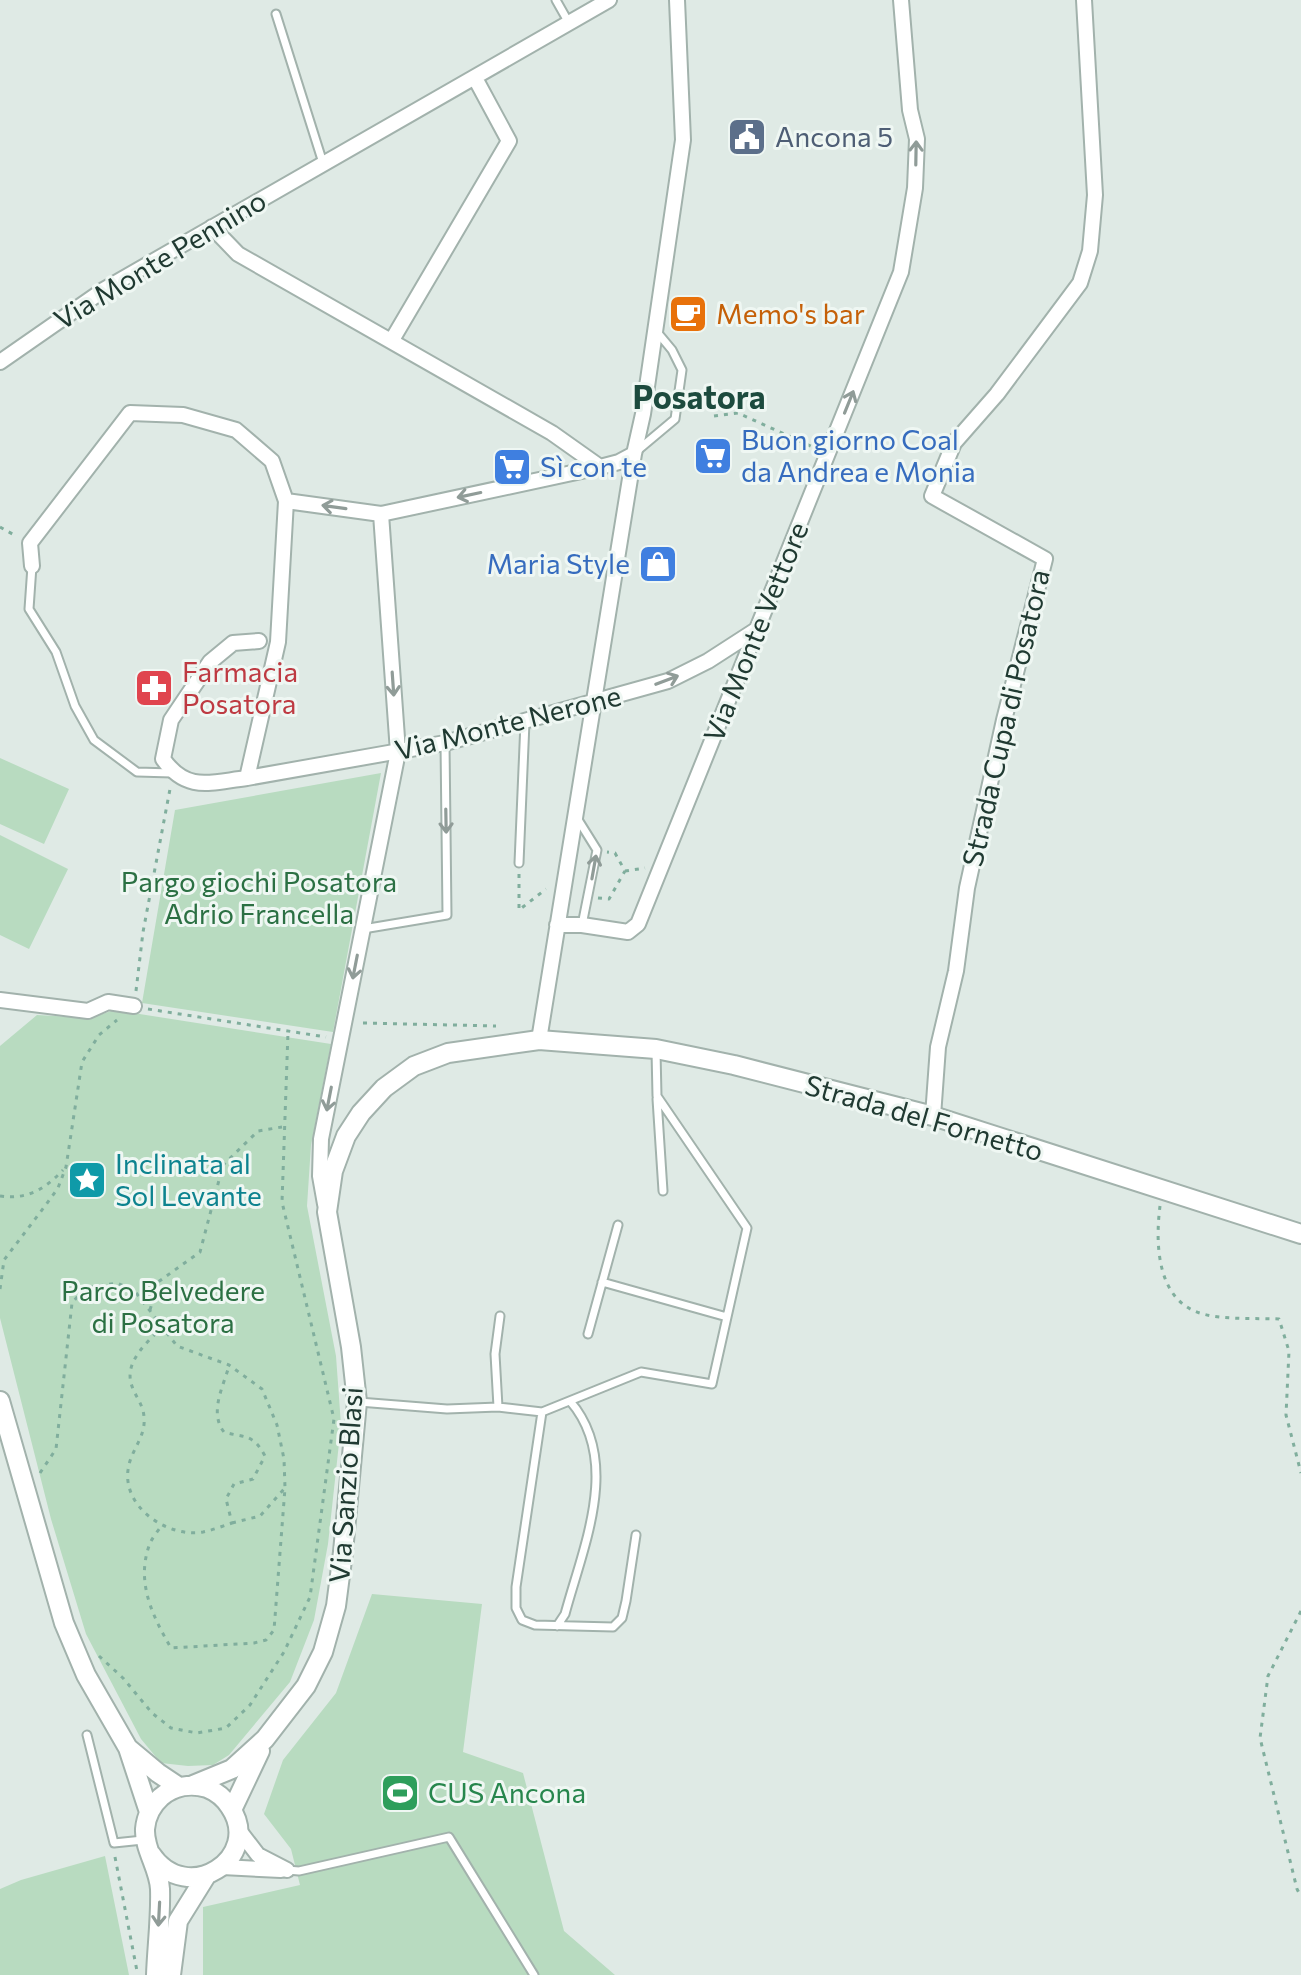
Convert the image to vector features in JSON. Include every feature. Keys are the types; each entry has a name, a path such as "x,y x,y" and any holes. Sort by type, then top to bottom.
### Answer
{"street":[{"name":"Via Monte Pennino","path":"0,362 105,289 609,0"},
{"path":"539,1040 643,414 683,140 677,0"},
{"name":"Via Monte Vettore","path":"557,925 582,925 628,932 638,924 901,272 915,188 917,139 910,110 901,0"},
{"name":"Strada Cupa di Posatora","path":"933,1116 938,1047 956,971 967,888 1004,720 1045,559 932,496 954,443 997,394 1080,283 1090,251 1095,195 1084,0"},
{"path":"392,340 509,141 475,78"},
{"path":"212,227 238,254 552,433 600,467"},
{"path":"32,566 30,543 130,413 183,415 236,430 272,461 286,501 278,642 247,778"},
{"path":"286,501 381,514 600,467 634,454"},
{"name":"Via Sanzio Blasi","path":"186,1786 232,1769 265,1739 306,1686 323,1652 336,1606 357,1402 351,1347 320,1176 321,1139 398,752 381,514"},
{"name":"Via Monte Nerone","path":"173,773 195,784 247,778 445,743 668,681 708,661 756,630"},
{"path":"173,773 163,759 171,720 210,662 233,643 259,641"},
{"path":"0,1000 88,1011 108,1002 134,1006"},
{"name":"Strada del Fornetto","path":"539,1040 656,1049 734,1065 933,1116 1301,1234"},
{"name":"Via Sanzio Blasi","path":"327,1212 333,1171 346,1136 361,1113 384,1088 414,1066 448,1053 539,1040"},
{"path":"0,1401 64,1623 86,1675 128,1748 149,1812 148,1847 160,1887 156,1975"},
{"name":"Via Sanzio Blasi","path":"232,1810 265,1739"},
{"path":"128,1748 158,1773 186,1786 214,1791 232,1810 238,1829 258,1855 287,1870"},
{"path":"149,1812 159,1799 186,1786"},
{"path":"171,1975 178,1921 233,1852 238,1829"},
{"path":"148,1847 161,1867 174,1875 188,1878 214,1872 287,1870"}],"lane":[{"path":"556,0 569,23"},
{"path":"276,14 323,163"},
{"path":"634,454 675,419 682,370 672,350 655,330"},
{"path":"32,566 29,609 56,652 75,706 94,740 137,772 173,773"},
{"path":"519,863 525,720"},
{"path":"363,929 447,915 445,743"},
{"path":"575,815 597,850 582,925"},
{"path":"656,1049 663,1191"},
{"path":"357,1402 447,1409 498,1407 542,1412 641,1372 712,1384 747,1228 657,1096"},
{"path":"588,1334 618,1225"},
{"path":"602,1282 727,1317"},
{"path":"498,1407 495,1354 500,1316"},
{"path":"557,1626 565,1614 596,1488 598,1465 584,1416 570,1401"},
{"path":"542,1412 516,1587 516,1608 522,1620 535,1625 613,1627 622,1618 636,1535"},
{"path":"87,1735 114,1843 148,1847"},
{"path":"287,1870 299,1871 449,1837 534,1975"}],"path":[{"path":"714,416 738,413 828,454"},
{"path":"0,1289 4,1260 58,1188 66,1167 82,1062 99,1035 134,1006 143,932 173,773"},
{"path":"595,897 609,899 625,871 615,853 604,851"},
{"path":"519,863 519,910 546,889"},
{"path":"134,1006 342,1039"},
{"path":"363,1023 496,1026"},
{"path":"94,1651 123,1678 152,1713 171,1728 197,1733 226,1728 250,1705 284,1652 310,1597 334,1419 282,1202 288,1032"},
{"path":"150,1310 158,1282 200,1252 223,1165 258,1131 283,1127"},
{"path":"0,1196 11,1198 42,1190 66,1167"},
{"path":"1162,1191 1157,1230 1164,1280 1179,1301 1201,1314 1279,1319 1289,1351 1286,1415 1301,1473"},
{"path":"26,1492 56,1449 72,1303 85,1288 117,1283 134,1290 177,1346 229,1365 262,1389 277,1425 284,1459 285,1488 274,1630 266,1640 171,1648 153,1614 144,1586 149,1546 162,1525"},
{"path":"163,1326 141,1349 130,1370 131,1384 145,1418 141,1438 131,1454 127,1470 128,1485 135,1502 169,1530 201,1533 260,1516 285,1488"},
{"path":"229,1365 216,1410 219,1425 224,1432 251,1438 265,1456 253,1479 234,1484 226,1499 232,1523"},
{"path":"324,1379 335,1379"},
{"path":"1301,1611 1268,1676 1260,1738 1301,1897"},
{"path":"114,1843 137,1975"}],"green space":[{"path":"0,758 69,789 44,844 0,824"},
{"name":"Pargo giochi Posatora Adrio Francella","path":"381,773 333,1032 142,1003 175,810"},
{"path":"0,835 68,869 29,949 0,935"},
{"name":"Parco Belvedere di Posatora","path":"114,1010 331,1044 311,1145 307,1206 336,1356 341,1425 328,1544 314,1620 290,1682 229,1755 213,1765 161,1763 141,1739 86,1634 51,1519 0,1318 0,1046 37,1015 91,1018"},
{"name":"CUS Ancona","path":"372,1594 482,1604 463,1752 523,1773 564,1931 615,1975 203,1975 203,1907 300,1885 291,1849 264,1814 283,1760 336,1693"},
{"path":"105,1856 129,1975 0,1975 0,1889"}],"place":[{"name":"Ancona 5","path":"747,137"},
{"name":"Memo's bar","path":"688,314"},
{"name":"Buon giorno Coal da Andrea e Monia","path":"713,456"},
{"name":"Sì con te","path":"512,467"},
{"name":"Maria Style","path":"658,564"},
{"name":"Farmacia Posatora","path":"154,688"},
{"name":"Inclinata al Sol Levante","path":"87,1180"},
{"name":"CUS Ancona","path":"400,1793"}],"district":[{"name":"Posatora","path":"699,398"}]}
